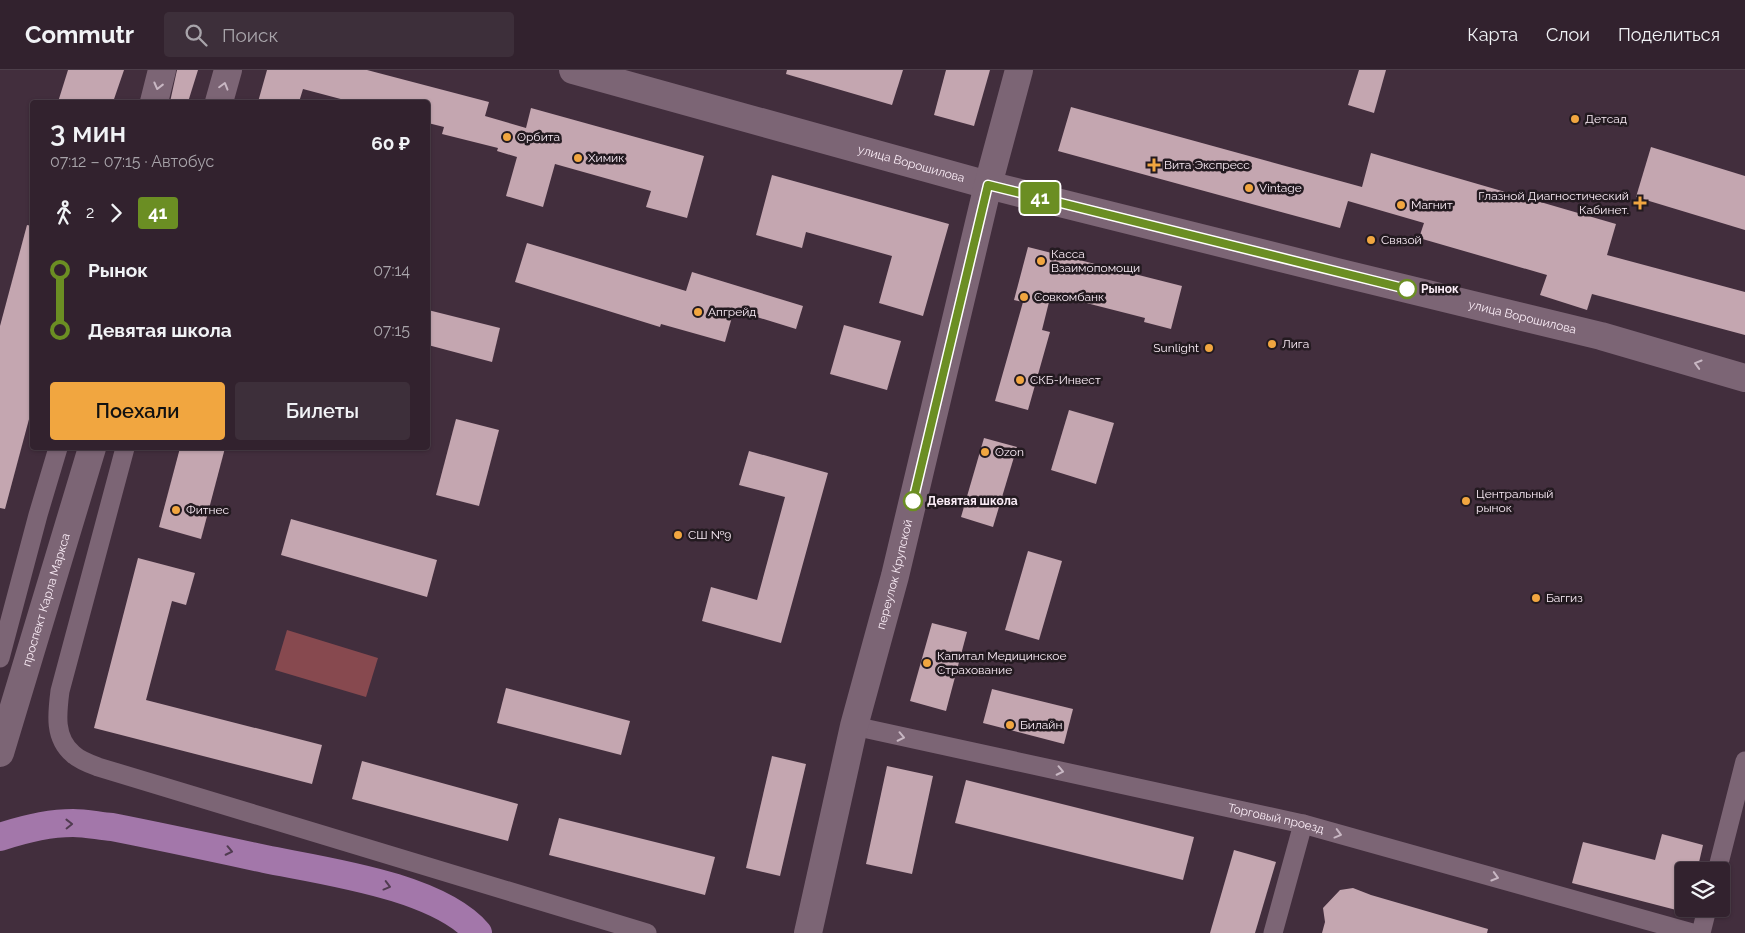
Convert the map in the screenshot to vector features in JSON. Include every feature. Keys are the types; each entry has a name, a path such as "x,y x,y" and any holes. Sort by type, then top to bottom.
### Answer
{"main road":[{"path":"10,833 49,824 74,823 112,827 347,876 408,892 442,906 470,924 478,933"}],"street":[{"path":"154,100 162,70"},
{"path":"220,100 228,70"},
{"name":"улица Ворошилова","path":"573,70 988,185 1595,334 1745,378"},
{"name":"переулок Крупской","path":"808,933 854,726 895,576 988,185 1019,70"},
{"path":"0,658 57,450"},
{"name":"проспект Карла Маркса","path":"0,753 91,450"},
{"path":"124,450 60,691 57,710 58,730 63,744 74,755 98,768 647,933"},
{"name":"Торговый проезд","path":"854,726 1303,824 1692,933"},
{"path":"1719,862 1745,761"},
{"path":"1273,933 1303,824"},
{"path":"1701,933 1705,917"}],"shaded area":[{"path":"287,630 378,658 366,697 275,670"}],"building":[{"path":"68,70 124,70 114,100 59,100"},
{"path":"177,70 198,70 189,100 170,100"},
{"path":"267,70 367,70 489,102 485,116 526,128 531,108 704,156 687,218 646,207 651,191 555,164 543,207 506,196 517,157 497,151 498,148 442,134 444,127 430,124 430,100 344,100 303,89 300,100 259,100"},
{"path":"787,70 903,70 892,105 786,74"},
{"path":"946,70 990,70 974,126 934,115"},
{"path":"1359,70 1386,70 1374,113 1348,105"},
{"path":"1071,107 1362,187 1371,153 1616,224 1607,255 1745,292 1745,335 1592,294 1587,310 1540,295 1547,275 1419,238 1424,223 1348,201 1340,228 1058,151"},
{"path":"1651,147 1745,176 1745,230 1636,197"},
{"path":"772,175 949,224 923,316 879,303 892,256 806,232 802,248 756,235"},
{"path":"27,225 30,226 30,415 5,509 0,508 0,326"},
{"path":"527,243 686,291 692,272 803,306 796,329 734,310 725,342 661,324 660,327 515,282"},
{"path":"1028,247 1182,286 1171,329 1144,322 1145,318 1051,294 1042,330 1050,332 1028,410 995,401 1023,302 1014,300"},
{"path":"430,310 500,328 492,362 430,346"},
{"path":"844,325 901,341 887,390 830,374"},
{"path":"1069,410 1114,423 1096,484 1051,470"},
{"path":"456,419 499,430 479,506 436,495"},
{"path":"984,438 1017,447 993,527 961,517"},
{"path":"179,450 224,450 201,539 159,527"},
{"path":"749,451 828,473 781,643 702,621 711,587 757,600 785,497 739,485"},
{"path":"291,519 437,560 427,597 281,555"},
{"path":"1028,551 1062,561 1039,640 1005,630"},
{"path":"138,558 195,573 186,605 172,601 146,700 322,745 312,784 94,728"},
{"path":"932,623 967,632 946,711 910,701"},
{"path":"506,688 630,721 621,755 497,723"},
{"path":"992,689 1073,709 1064,744 983,723"},
{"path":"772,756 806,764 780,876 746,868"},
{"path":"362,761 518,804 508,841 352,799"},
{"path":"887,766 933,776 912,874 866,864"},
{"path":"966,780 1194,837 1183,880 955,823"},
{"path":"559,818 715,857 705,895 549,855"},
{"path":"1662,834 1703,845 1699,862 1675,862 1675,910 1572,883 1583,842 1655,860"},
{"path":"1234,850 1276,862 1255,933 1210,933"},
{"path":"1353,888 1488,929 1487,933 1322,933 1325,922 1323,908 1340,890"}],"bus line":[{"name":"41","path":"913,501 988,185 1407,289"}],"place":[{"name":"Детсад","path":"1575,119"},
{"name":"Орбита","path":"507,137"},
{"name":"Химик","path":"578,158"},
{"name":"Вита Экспресс","path":"1154,165"},
{"name":"Vintage","path":"1249,188"},
{"name":"Глазной Диагностический Кабинет.","path":"1640,203"},
{"name":"Магнит","path":"1401,205"},
{"name":"Связой","path":"1371,240"},
{"name":"Касса Взаимопомощи","path":"1041,261"},
{"name":"Рынок","path":"1407,289"},
{"name":"Совкомбанк","path":"1024,297"},
{"name":"Апгрейд","path":"698,312"},
{"name":"Лига","path":"1272,344"},
{"name":"Sunlight","path":"1209,348"},
{"name":"СКБ-Инвест","path":"1020,380"},
{"name":"Ozon","path":"985,452"},
{"name":"Девятая школа","path":"913,501"},
{"name":"Центральный рынок","path":"1466,501"},
{"name":"Фитнес","path":"176,510"},
{"name":"СШ №9","path":"678,535"},
{"name":"Баггиз","path":"1536,598"},
{"name":"Капитал Медицинское Страхование","path":"927,663"},
{"name":"Билайн","path":"1010,725"}]}
